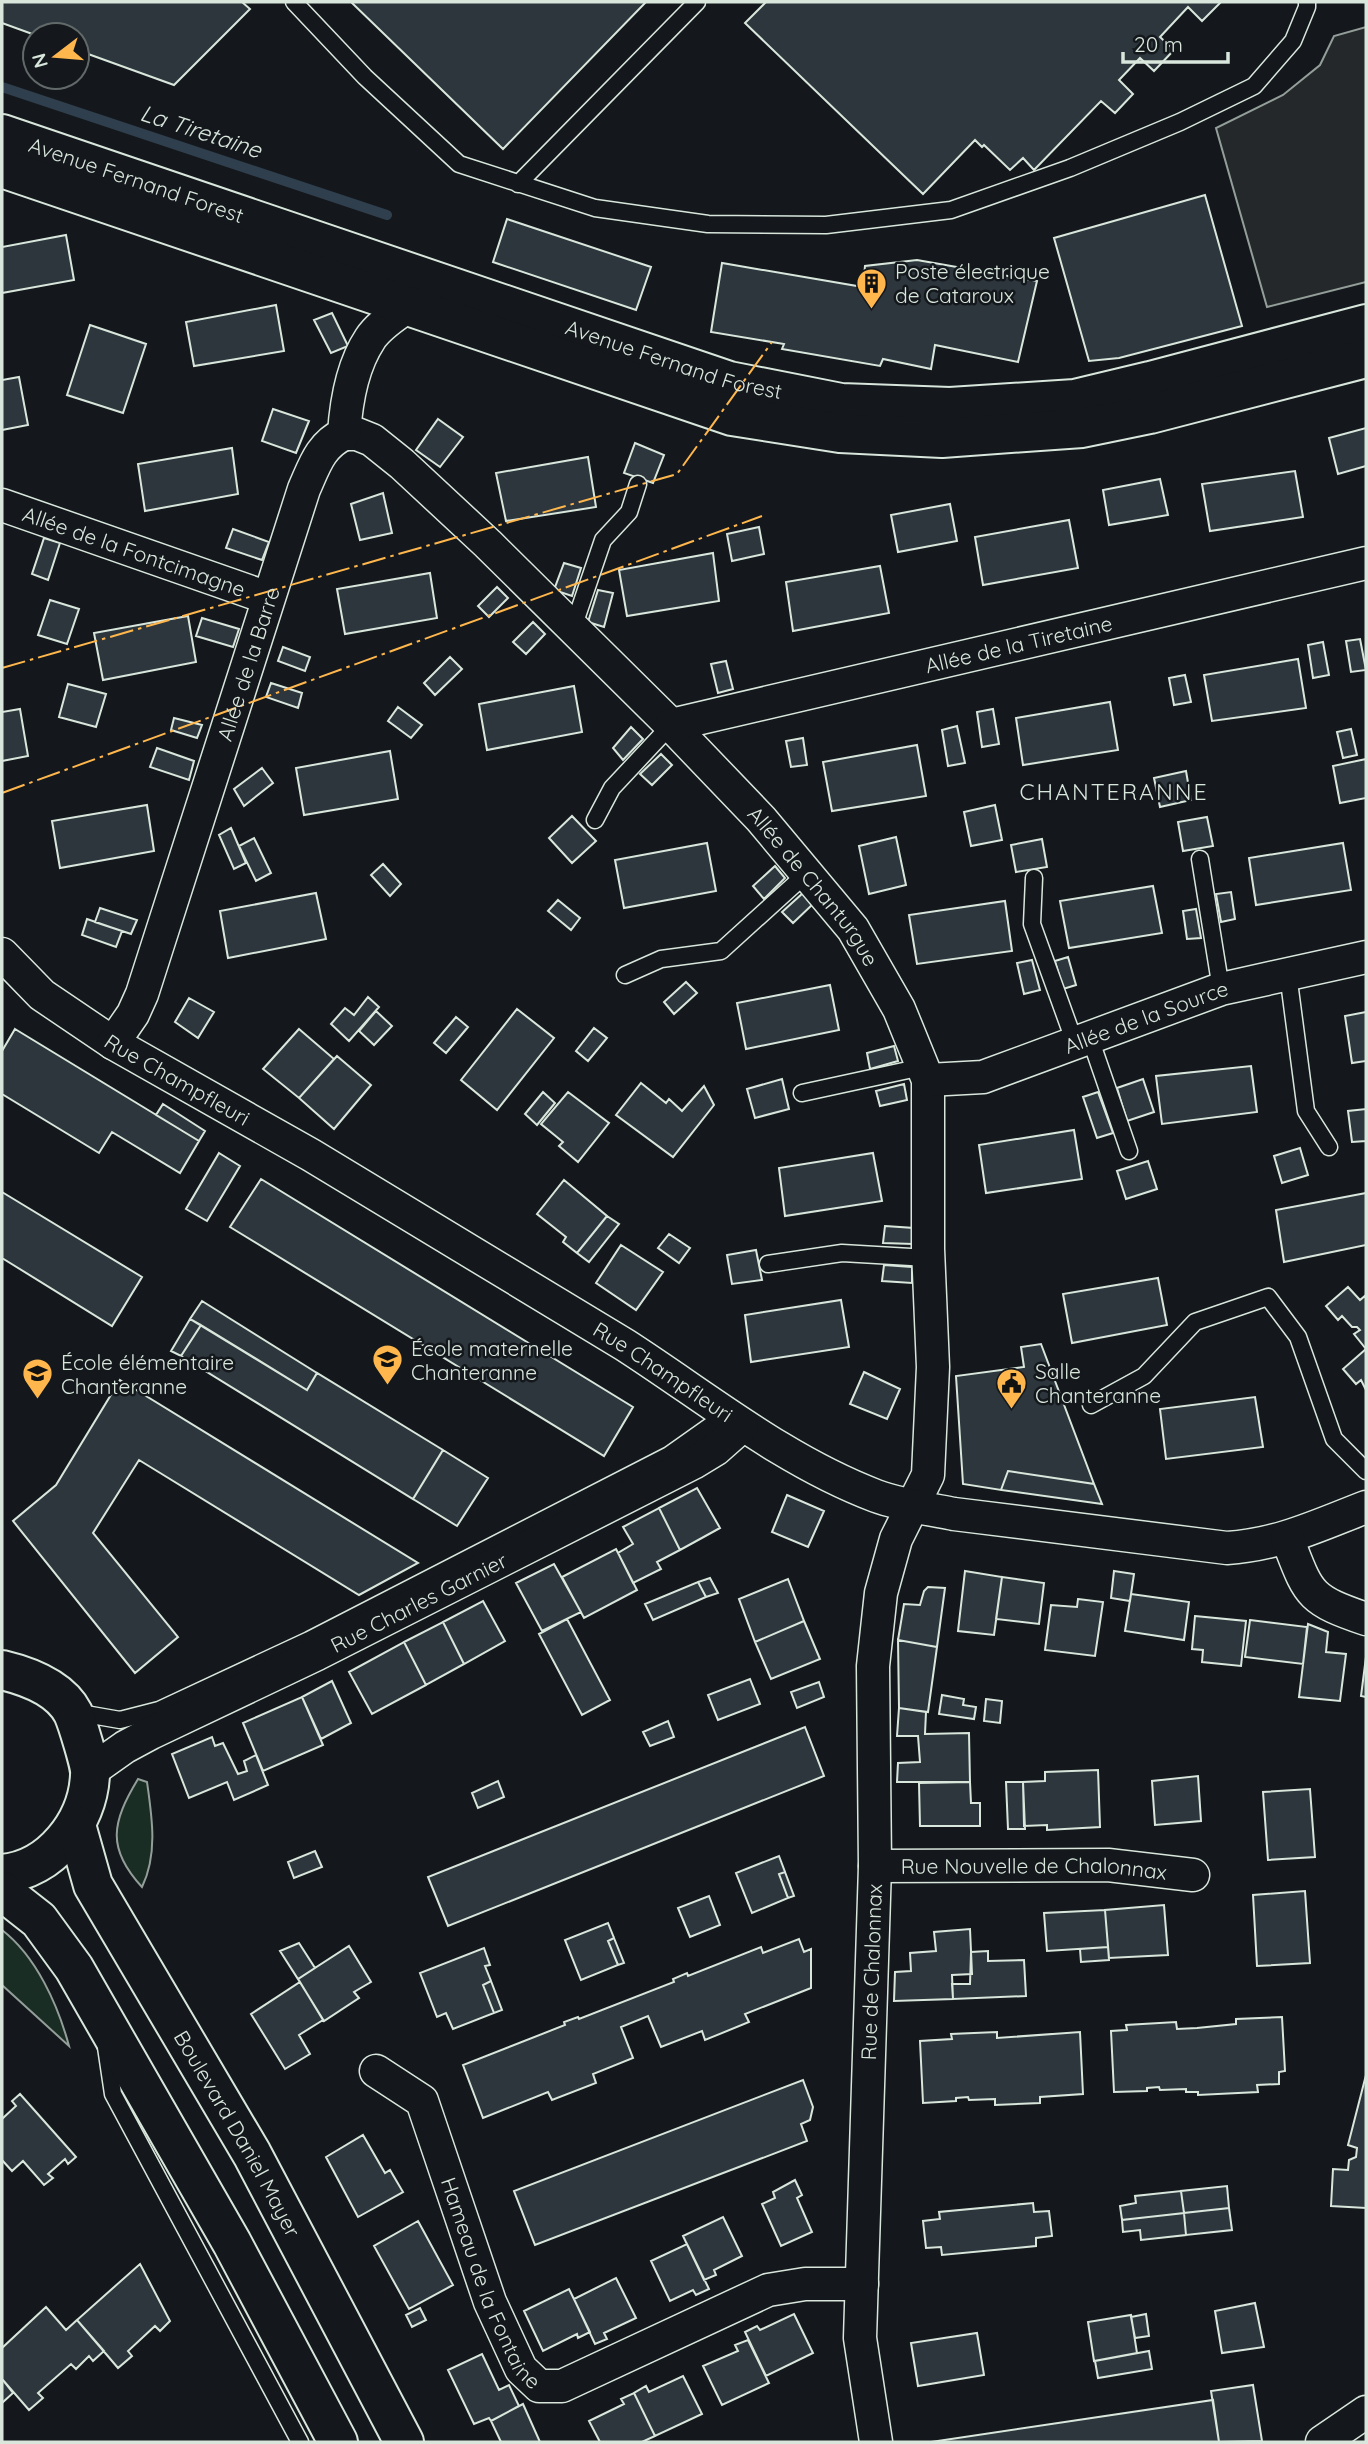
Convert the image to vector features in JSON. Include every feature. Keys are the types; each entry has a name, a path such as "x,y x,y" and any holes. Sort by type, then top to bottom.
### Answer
{"main road":[{"name":"Avenue Fernand Forest","path":"2,134 729,381 841,403 950,407 1075,398 1150,382 1366,324"},
{"name":"Avenue Fernand Forest","path":"2,168 732,416 852,434 942,438 1082,428 1150,414 1366,358"},
{"path":"2,1670 25,1675 53,1692 72,1712 90,1772 87,1799 76,1825 59,1847 37,1863 2,1874"},
{"name":"Boulevard Daniel Mayer","path":"76,1825 93,1885 252,2154 404,2442"},
{"path":"2,1891 38,1920 74,1968 232,2243 338,2442"}],"street":[{"path":"344,434 346,405 355,372 370,339 408,306"},
{"name":"Allée de la Barre","path":"113,1043 133,1014 142,994 304,489 317,460 330,440 344,434"},
{"name":"Allée de Chanturgue","path":"344,434 357,434 372,440 402,464 671,725 761,820 853,929 899,1009 925,1073 933,1367 928,1475 911,1506"},
{"name":"Allée de la Fontcimagne","path":"2,505 268,598"},
{"name":"Allée de la Tiretaine","path":"671,725 1366,563"},
{"name":"Rue Champfleuri","path":"2,954 42,995 113,1043 323,1162 625,1345 735,1420 807,1464 876,1496 911,1506 1088,1532 1227,1548 1256,1546 1287,1538 1366,1507"},
{"name":"Allée de la Source","path":"925,1073 983,1077 1222,989 1366,957"},
{"name":"Rue Charles Garnier","path":"90,1772 125,1747 151,1733 317,1654 692,1463 716,1448 735,1420"},
{"name":"Rue de Chalonnax","path":"876,2442 860,2338 875,1866 873,1666 881,1594 896,1539 911,1506"},
{"path":"1287,1538 1303,1581 1314,1596 1333,1608 1366,1619"},
{"name":"Rue Nouvelle de Chalonnax","path":"875,1866 1108,1865 1193,1875"},
{"name":"Hameau de la Fontaine","path":"376,2071 422,2101 490,2302 521,2369 539,2386 562,2386 768,2290 805,2284 862,2284"},
{"path":"1322,2442 1366,2412"}],"lane":[{"path":"294,2 365,77 459,164 595,208 708,223 826,225 951,210 1070,168 1180,122 1254,86 1293,41 1307,2"},
{"path":"518,184 697,2"},
{"path":"573,628 603,540 629,512 638,484"},
{"path":"595,820 612,788 671,725"},
{"path":"1200,859 1222,989"},
{"path":"625,975 661,959 722,951 806,874"},
{"path":"1034,878 1032,924 1129,1151"},
{"path":"1288,974 1306,1111 1329,1147"},
{"path":"802,1093 925,1073"},
{"path":"768,1264 842,1253 928,1258"},
{"path":"1091,1405 1144,1376 1195,1322 1268,1297 1298,1337 1334,1439 1366,1471"},
{"path":"72,1712 120,1720 159,1710 309,1640 735,1420"},
{"path":"102,2020 113,2094 300,2442"}],"green space":[{"path":"138,1779 147,1782 152,1835 150,1862 142,1887 123,1860 117,1834 118,1822"},
{"path":"2,1930 25,1953 44,1982 59,2014 69,2046 2,1985"}],"shaded area":[{"path":"1366,27 1366,282 1267,307 1216,128 1283,95 1320,65 1334,36"}],"building":[{"path":"2,2 242,2 250,9 174,85 91,55 91,21 21,21 21,30 2,23"},
{"path":"351,2 646,2 503,149"},
{"path":"766,2 1221,2 1202,21 1188,7 1160,37 1174,50 1154,71 1140,58 1119,80 1133,94 1115,113 1101,101 1034,170 1023,158 1010,170 975,140 923,194 745,23"},
{"path":"1205,195 1242,326 1119,358 1089,361 1054,238"},
{"path":"507,219 651,267 636,310 493,262"},
{"path":"66,235 74,280 2,293 2,247"},
{"name":"Poste électrique de Cataroux","path":"917,260 1037,281 1018,362 935,345 931,369 883,359 880,366 782,349 784,344 711,332 722,263 863,287 865,266"},
{"path":"276,305 284,351 194,366 186,322"},
{"path":"332,313 348,346 331,353 314,320"},
{"path":"90,325 146,344 123,413 67,395"},
{"path":"19,377 28,425 2,430 2,380"},
{"path":"273,409 309,421 296,453 262,441"},
{"path":"438,419 463,437 440,467 416,450"},
{"path":"1366,428 1366,466 1338,474 1329,438"},
{"path":"635,443 664,455 653,483 624,473"},
{"path":"232,448 238,494 145,511 138,464"},
{"path":"588,457 596,507 506,521 496,473"},
{"path":"1295,471 1303,517 1210,531 1202,484"},
{"path":"1160,479 1168,515 1109,525 1103,490"},
{"path":"383,493 392,533 360,540 351,504"},
{"path":"950,504 957,541 898,552 891,515"},
{"path":"1069,520 1078,568 983,585 975,537"},
{"path":"759,527 764,554 732,561 727,534"},
{"path":"233,529 269,542 262,560 226,548"},
{"path":"44,538 60,543 48,580 32,574"},
{"path":"713,553 719,601 627,616 619,570"},
{"path":"564,563 581,568 572,596 554,590"},
{"path":"880,566 889,613 793,631 786,582"},
{"path":"430,573 437,618 345,634 337,589"},
{"path":"497,587 508,598 489,617 478,606"},
{"path":"598,590 613,593 604,627 588,622"},
{"path":"50,600 79,609 67,644 38,635"},
{"path":"188,616 196,662 103,680 94,633"},
{"path":"202,618 239,629 233,647 196,636"},
{"path":"533,622 545,634 526,654 513,642"},
{"path":"1360,639 1366,670 1351,672 1346,641"},
{"path":"1323,642 1329,675 1313,678 1308,645"},
{"path":"283,647 310,657 305,671 278,661"},
{"path":"450,657 462,669 435,695 424,683"},
{"path":"1298,659 1306,708 1212,721 1204,675"},
{"path":"726,661 733,689 718,693 711,664"},
{"path":"1185,675 1191,702 1174,705 1169,678"},
{"path":"271,683 302,693 298,708 266,697"},
{"path":"68,684 106,694 96,727 59,717"},
{"path":"574,686 582,732 487,750 479,704"},
{"path":"1110,702 1118,750 1023,765 1016,718"},
{"path":"398,707 422,725 411,738 388,721"},
{"path":"20,709 28,756 2,761 2,712"},
{"path":"993,709 999,744 982,747 977,712"},
{"path":"174,718 202,725 197,738 171,730"},
{"path":"957,726 965,763 948,766 942,730"},
{"path":"631,727 643,739 623,760 613,748"},
{"path":"1351,729 1357,755 1343,758 1337,732"},
{"path":"803,738 807,765 791,767 786,741"},
{"path":"917,745 926,796 832,811 823,762"},
{"path":"157,748 194,761 189,780 150,767"},
{"path":"390,751 398,799 304,815 296,768"},
{"path":"661,754 672,765 652,785 640,774"},
{"path":"1366,759 1366,798 1340,803 1333,766"},
{"path":"262,768 273,783 244,806 234,789"},
{"path":"1186,771 1191,800 1160,807 1154,778"},
{"path":"147,805 154,851 60,868 52,821"},
{"path":"995,805 1002,840 971,846 964,812"},
{"path":"572,816 596,841 572,863 549,838"},
{"path":"1207,817 1213,846 1183,851 1178,822"},
{"path":"231,828 246,863 234,869 219,835"},
{"path":"896,837 906,885 869,894 859,846"},
{"path":"254,838 271,873 256,881 239,846"},
{"path":"1042,839 1047,867 1016,872 1011,845"},
{"path":"707,843 716,891 624,908 615,860"},
{"path":"1343,843 1351,890 1256,905 1249,858"},
{"path":"383,864 401,884 390,896 371,875"},
{"path":"775,866 785,878 764,899 753,886"},
{"path":"1153,886 1162,933 1069,948 1060,901"},
{"path":"1231,892 1235,919 1221,922 1216,894"},
{"path":"316,893 326,939 228,958 220,911"},
{"path":"803,893 813,904 793,923 782,912"},
{"path":"558,900 580,918 571,930 548,911"},
{"path":"1005,901 1012,951 917,964 909,915"},
{"path":"100,908 137,920 131,934 95,922"},
{"path":"1196,909 1201,938 1187,939 1183,911"},
{"path":"87,919 122,931 116,947 82,935"},
{"path":"1068,957 1076,985 1063,989 1055,961"},
{"path":"1032,960 1040,990 1024,994 1017,963"},
{"path":"686,982 697,993 674,1014 664,1002"},
{"path":"830,985 839,1030 746,1049 737,1003"},
{"path":"368,997 379,1007 349,1041 331,1024 345,1008 354,1015"},
{"path":"189,998 214,1012 198,1038 175,1022"},
{"path":"517,1009 554,1038 497,1110 461,1080"},
{"path":"376,1011 392,1026 374,1045 359,1031"},
{"path":"1366,1012 1366,1061 1352,1063 1345,1016"},
{"path":"456,1017 468,1027 446,1053 434,1043"},
{"path":"594,1028 607,1038 588,1061 576,1051"},
{"path":"15,1029 199,1141 180,1173 112,1132 99,1153 2,1094 2,1051"},
{"path":"299,1029 334,1059 299,1098 263,1069"},
{"path":"894,1046 898,1061 870,1069 867,1053"},
{"path":"337,1056 371,1085 334,1129 299,1098"},
{"path":"1251,1066 1257,1112 1162,1124 1156,1076"},
{"path":"782,1079 789,1109 755,1118 747,1089"},
{"path":"1143,1079 1154,1112 1127,1121 1117,1088"},
{"path":"641,1083 666,1103 669,1099 682,1111 704,1086 714,1105 673,1157 616,1115"},
{"path":"904,1084 907,1100 880,1106 876,1091"},
{"path":"543,1092 555,1103 537,1125 525,1114"},
{"path":"568,1092 609,1123 578,1162 559,1146 563,1142 541,1124"},
{"path":"1098,1092 1113,1133 1097,1138 1083,1097"},
{"path":"163,1104 205,1131 199,1141 156,1115"},
{"path":"1366,1109 1366,1141 1352,1142 1348,1111"},
{"path":"1074,1130 1082,1179 986,1193 979,1145"},
{"path":"1300,1148 1308,1175 1282,1183 1274,1156"},
{"path":"219,1153 240,1166 207,1221 186,1209"},
{"path":"873,1153 882,1201 785,1216 779,1168"},
{"path":"1148,1161 1157,1189 1126,1199 1117,1171"},
{"path":"261,1179 633,1407 604,1456 230,1227"},
{"path":"564,1180 607,1216 577,1253 563,1242 566,1237 537,1214"},
{"path":"2,1192 142,1277 112,1326 2,1258"},
{"path":"1366,1193 1366,1245 1284,1262 1276,1210"},
{"path":"607,1216 619,1224 589,1262 577,1253"},
{"path":"885,1226 914,1228 913,1244 883,1243"},
{"path":"669,1234 690,1248 679,1263 658,1248"},
{"path":"621,1245 663,1272 636,1310 596,1283"},
{"path":"756,1250 762,1280 732,1284 727,1255"},
{"path":"884,1265 912,1267 912,1283 882,1281"},
{"path":"1158,1278 1167,1325 1072,1343 1063,1294"},
{"path":"1348,1287 1360,1300 1366,1295 1366,1349 1354,1334 1360,1330 1352,1327 1342,1316 1338,1320 1326,1306"},
{"path":"841,1300 849,1347 751,1362 745,1315"},
{"path":"202,1301 317,1373 307,1390 190,1319"},
{"path":"190,1319 201,1325 181,1356 171,1351"},
{"path":"201,1325 307,1390 317,1373 443,1450 413,1499 181,1356"},
{"name":"Salle Chanteranne","path":"1041,1344 1094,1484 1008,1471 1001,1490 963,1484 956,1376 1024,1367 1021,1347"},
{"path":"1366,1349 1366,1390 1361,1380 1356,1384 1343,1369"},
{"path":"864,1372 900,1389 887,1419 850,1404"},
{"path":"120,1380 418,1563 359,1595 139,1460 93,1533 178,1637 135,1673 13,1521 56,1485"},
{"path":"1255,1397 1263,1447 1166,1459 1160,1409"},
{"path":"443,1450 488,1478 457,1526 413,1499"},
{"path":"1008,1471 1094,1484 1102,1504 1001,1490"},
{"path":"697,1488 720,1528 680,1550 659,1508"},
{"path":"787,1495 824,1511 808,1547 772,1532"},
{"path":"659,1508 680,1550 657,1562 661,1569 633,1583 618,1553 633,1544 623,1527"},
{"path":"616,1549 637,1590 584,1618 562,1577"},
{"path":"554,1564 581,1612 542,1631 516,1583"},
{"path":"965,1571 1002,1577 994,1635 958,1631"},
{"path":"1114,1571 1134,1574 1130,1601 1111,1598"},
{"path":"1002,1577 1044,1583 1039,1624 996,1619"},
{"path":"710,1578 718,1593 706,1597 698,1582"},
{"path":"788,1579 804,1621 755,1642 739,1599"},
{"path":"698,1582 706,1597 653,1620 645,1604"},
{"path":"928,1587 945,1588 937,1647 898,1640 904,1604 920,1605"},
{"path":"1131,1594 1189,1602 1184,1640 1125,1631"},
{"path":"1078,1599 1103,1602 1095,1656 1045,1650 1051,1605 1077,1607"},
{"path":"483,1601 505,1641 464,1664 443,1622"},
{"path":"1195,1616 1246,1621 1241,1666 1202,1662 1203,1650 1192,1649"},
{"path":"567,1619 610,1700 582,1715 539,1634"},
{"path":"1250,1620 1307,1627 1303,1664 1245,1657"},
{"path":"804,1621 820,1659 771,1679 755,1642"},
{"path":"443,1622 464,1664 426,1685 404,1642"},
{"path":"1308,1624 1328,1632 1326,1652 1346,1654 1340,1701 1299,1697"},
{"path":"898,1640 937,1647 928,1712 899,1708"},
{"path":"404,1642 426,1685 372,1714 349,1672"},
{"path":"1366,1657 1366,1697 1361,1696"},
{"path":"750,1679 760,1704 718,1720 708,1695"},
{"path":"332,1681 351,1723 321,1739 302,1697"},
{"path":"819,1682 824,1697 797,1708 791,1692"},
{"path":"942,1695 964,1699 963,1705 976,1707 974,1719 939,1714"},
{"path":"302,1697 323,1745 263,1771 243,1723"},
{"path":"986,1699 1002,1701 1000,1723 984,1721"},
{"path":"899,1708 926,1712 925,1734 969,1733 970,1782 897,1782 898,1763 920,1762 918,1736 897,1736"},
{"path":"668,1721 674,1737 650,1746 643,1732"},
{"path":"805,1727 824,1776 448,1926 428,1877"},
{"path":"212,1737 215,1746 223,1743 238,1774 247,1771 244,1761 256,1755 268,1785 234,1800 227,1782 189,1798 172,1754"},
{"path":"1098,1770 1100,1827 1047,1830 1047,1825 1024,1826 1023,1782 1045,1781 1045,1772"},
{"path":"1198,1776 1201,1821 1155,1825 1152,1781"},
{"path":"498,1781 504,1797 478,1808 472,1793"},
{"path":"970,1782 971,1803 980,1803 980,1826 920,1826 919,1783"},
{"path":"1006,1782 1023,1782 1025,1829 1008,1829"},
{"path":"1310,1789 1315,1857 1268,1860 1263,1792"},
{"path":"315,1851 322,1867 294,1878 288,1862"},
{"path":"779,1856 785,1872 779,1874 788,1898 752,1913 736,1873"},
{"path":"785,1872 794,1896 788,1898 779,1874"},
{"path":"1305,1891 1310,1963 1257,1966 1253,1895"},
{"path":"709,1896 720,1925 690,1937 678,1908"},
{"path":"1164,1905 1168,1955 1109,1958 1105,1910"},
{"path":"1105,1910 1108,1947 1047,1951 1044,1913"},
{"path":"608,1923 614,1938 608,1941 618,1965 581,1980 565,1940"},
{"path":"970,1929 972,1974 952,1975 953,1999 894,2001 895,1972 911,1971 910,1953 936,1951 934,1932"},
{"path":"614,1938 624,1963 618,1965 608,1941"},
{"path":"799,1939 804,1952 811,1949 811,1988 745,2014 749,2022 705,2040 702,2031 661,2047 648,2016 621,2027 633,2058 593,2074 596,2083 552,2100 548,2092 483,2118 463,2065 565,2025 564,2022 578,2017 579,2019 674,1982 673,1979 687,1973 688,1976 761,1947 763,1953"},
{"path":"299,1943 315,1968 298,1979 280,1951"},
{"path":"349,1946 371,1982 354,1992 359,1998 324,2021 298,1979"},
{"path":"1108,1947 1109,1960 1081,1962 1080,1949"},
{"path":"484,1948 490,1965 485,1966 491,1981 483,1985 494,2013 453,2029 446,2013 437,2017 420,1973"},
{"path":"988,1951 988,1961 1024,1960 1026,1996 953,1999 952,1984 970,1984 971,1952"},
{"path":"491,1981 502,2010 494,2013 483,1985"},
{"path":"300,1982 323,2020 299,2035 310,2054 285,2069 251,2014"},
{"path":"1282,2017 1285,2071 1279,2072 1279,2084 1257,2085 1258,2092 1198,2095 1198,2092 1186,2092 1186,2089 1160,2090 1159,2087 1147,2088 1147,2091 1114,2092 1111,2031 1127,2030 1126,2025 1176,2022 1177,2029 1197,2028 1236,2024 1236,2019"},
{"path":"997,2032 997,2038 1080,2032 1083,2094 1040,2097 1040,2103 995,2105 995,2099 969,2100 968,2097 956,2098 956,2101 923,2103 920,2041 952,2039 951,2034"},
{"path":"1366,2075 1366,2208 1331,2206 1333,2169 1348,2170 1349,2160 1356,2157 1357,2148 1348,2145"},
{"path":"803,2080 813,2107 810,2120 801,2124 807,2141 535,2245 514,2191"},
{"path":"20,2094 76,2157 68,2164 65,2159 48,2174 53,2178 44,2185 23,2161 12,2171 2,2160 2,2119 16,2106 12,2101"},
{"path":"363,2135 385,2173 390,2170 403,2192 358,2217 326,2157"},
{"path":"795,2180 802,2195 797,2198 812,2232 781,2246 762,2204 775,2198 773,2192"},
{"path":"1227,2186 1229,2208 1184,2213 1181,2191"},
{"path":"1181,2191 1184,2213 1122,2220 1120,2206 1136,2203 1135,2196"},
{"path":"1033,2203 1034,2212 1049,2211 1052,2236 1036,2238 1036,2246 942,2255 941,2247 926,2248 923,2221 940,2219 939,2212"},
{"path":"1229,2208 1232,2230 1186,2235 1184,2213"},
{"path":"1184,2213 1186,2235 1141,2240 1140,2230 1123,2232 1122,2220"},
{"path":"723,2217 742,2256 714,2270 716,2275 704,2280 683,2236"},
{"path":"418,2221 453,2285 409,2309 374,2246"},
{"path":"687,2244 709,2289 696,2295 693,2290 670,2301 651,2261"},
{"path":"140,2264 170,2321 160,2331 155,2326 128,2351 132,2356 118,2368 77,2320"},
{"path":"616,2278 636,2318 604,2333 607,2339 595,2344 574,2299"},
{"path":"569,2289 590,2332 578,2338 577,2334 543,2351 524,2311"},
{"path":"1255,2303 1264,2347 1222,2353 1215,2311"},
{"path":"46,2307 66,2330 77,2320 104,2351 93,2361 89,2356 76,2369 71,2364 38,2393 43,2398 29,2410 2,2379 2,2348"},
{"path":"420,2308 426,2320 412,2327 406,2315"},
{"path":"794,2314 813,2353 766,2376 745,2332 757,2326 760,2330"},
{"path":"1146,2314 1149,2336 1135,2338 1131,2317"},
{"path":"1131,2315 1137,2353 1094,2361 1088,2322"},
{"path":"977,2333 984,2375 918,2386 911,2343"},
{"path":"748,2340 769,2383 722,2405 703,2366 738,2351 735,2345"},
{"path":"1149,2351 1152,2369 1098,2378 1095,2361"},
{"path":"482,2354 499,2390 509,2385 519,2406 491,2421 489,2418 474,2424 448,2370"},
{"path":"683,2376 702,2414 655,2436 634,2393 646,2386 649,2392"},
{"path":"2,2379 13,2393 3,2402 2,2401"},
{"path":"1253,2385 1262,2441 1219,2442 1211,2391"},
{"path":"634,2393 655,2436 642,2442 600,2442 589,2421 624,2404 621,2399"},
{"path":"1213,2400 1219,2442 931,2442"},
{"path":"523,2404 540,2442 501,2442 491,2421"}],"waterway":[{"name":"La Tiretaine","path":"2,87 387,215"}],"power":[{"path":"2,668 677,474 772,342"},
{"path":"2,793 762,516"}],"place":[{"name":"Poste électrique de Cataroux","path":"872,310"},
{"name":"École maternelle Chanteranne","path":"388,1387"},
{"name":"École élémentaire Chanteranne","path":"38,1401"},
{"name":"Salle Chanteranne","path":"1012,1410"}],"district":[{"name":"CHANTERANNE","path":"1114,791"}]}
